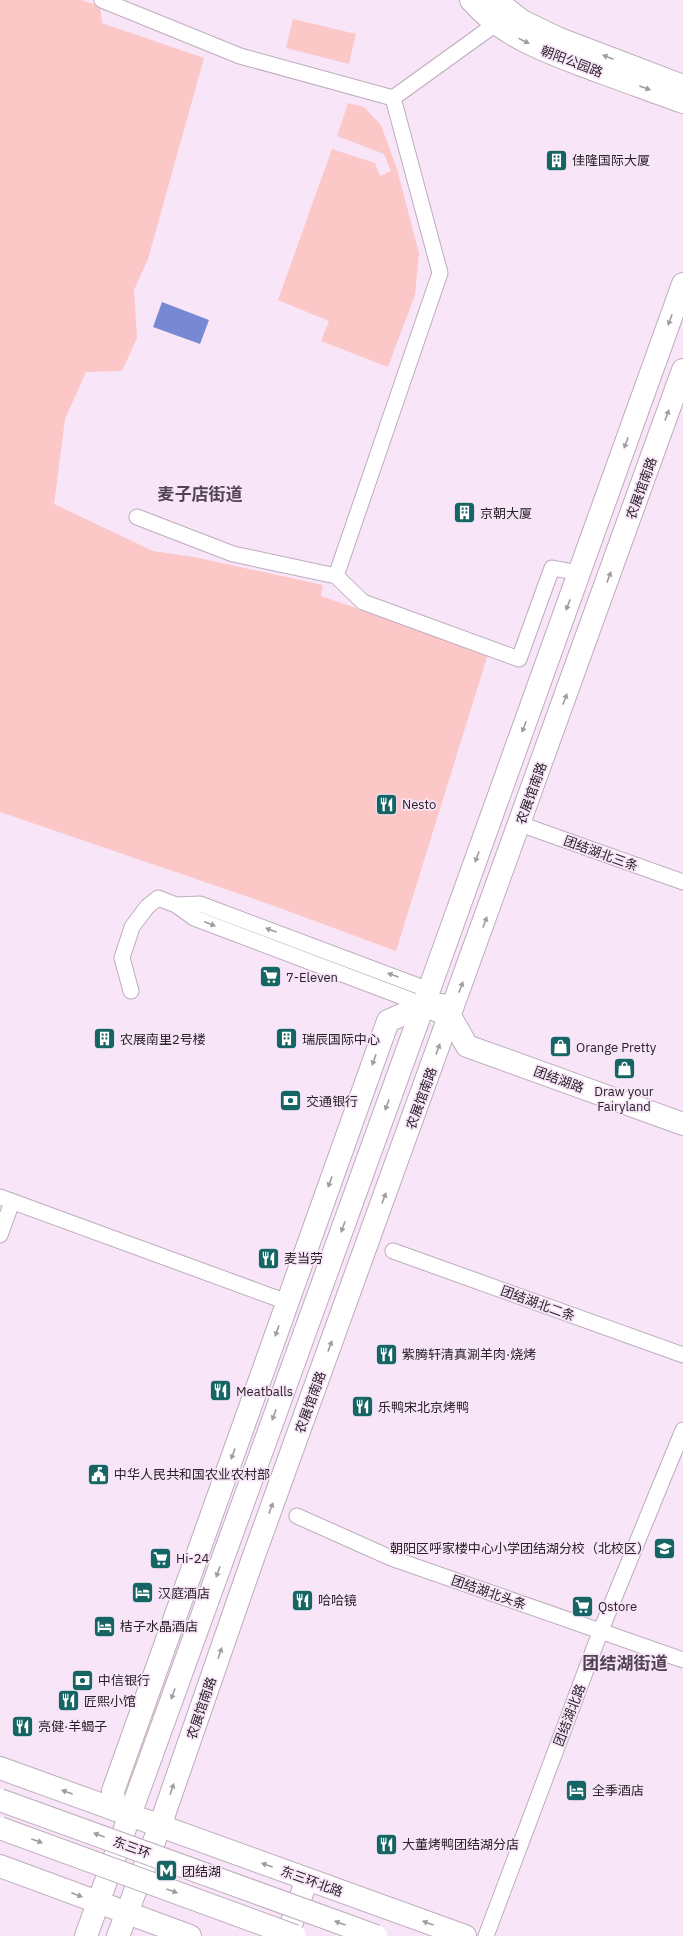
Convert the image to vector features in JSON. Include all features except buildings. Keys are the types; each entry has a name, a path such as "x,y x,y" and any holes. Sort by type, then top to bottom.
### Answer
{"main road":[{"name":"朝阳公园路","path":"471,0 478,8 514,36 549,53 683,102"},
{"name":"朝阳公园路","path":"495,0 522,21 557,38 683,86"},
{"path":"86,1936 98,1903 122,1812 427,997 683,284"},
{"name":"农展馆南路","path":"118,1936 160,1826 252,1561 520,824 683,370"},
{"path":"122,1812 113,1791 388,1020 427,997"},
{"name":"团结湖路","path":"427,997 450,1016 467,1046 683,1124"},
{"path":"1,1772 122,1812"},
{"name":"东三环","path":"0,1800 376,1936"},
{"name":"东三环北路","path":"122,1812 465,1936"},
{"path":"0,1828 295,1936"},
{"path":"0,1866 126,1914 190,1936"},
{"path":"287,1936 308,1879"}],"street":[{"path":"102,0 240,56 393,98"},
{"path":"393,98 497,23"},
{"path":"336,576 440,273 393,98"},
{"path":"137,516 233,554 336,576 363,602 519,658 552,568 579,573"},
{"name":"团结湖北三条","path":"520,824 683,882"},
{"path":"131,991 122,958 132,927 148,907 158,898 176,905 200,904 427,997"},
{"path":"0,1235 6,1199 287,1302"},
{"name":"团结湖北二条","path":"393,1251 683,1355"},
{"name":"团结湖北路","path":"486,1936 601,1630 683,1430"},
{"name":"团结湖北头条","path":"297,1516 391,1558 601,1630 683,1660"}],"shaded area":[{"path":"0,0 81,0 100,6 102,23 204,58 148,259 134,290 137,338 122,371 86,372 65,419 54,504 153,551 194,557 323,585 321,596 488,654 396,951 266,903 0,812"},
{"path":"293,19 356,34 349,64 286,48"},
{"path":"348,103 364,107 381,125 397,169 419,253 415,295 388,367 321,341 329,321 278,300 332,149 375,163 380,176 391,171 384,154 337,136"}],"water":[{"path":"162,302 209,320 200,344 153,327"}],"place":[{"name":"佳隆国际大厦","path":"556,160"},
{"name":"京朝大厦","path":"465,513"},
{"name":"Nesto","path":"386,804"},
{"name":"7-Eleven","path":"271,977"},
{"name":"农展南里2号楼","path":"104,1039"},
{"name":"瑞辰国际中心","path":"286,1039"},
{"name":"Orange Pretty","path":"561,1047"},
{"name":"Draw your Fairyland","path":"624,1069"},
{"name":"交通银行","path":"291,1101"},
{"name":"麦当劳","path":"269,1258"},
{"name":"紫腾轩清真涮羊肉·烧烤","path":"386,1354"},
{"name":"Meatballs","path":"220,1391"},
{"name":"乐鸭宋北京烤鸭","path":"363,1407"},
{"name":"中华人民共和国农业农村部","path":"99,1474"},
{"name":"朝阳区呼家楼中心小学团结湖分校（北校区）","path":"665,1548"},
{"name":"Hi-24","path":"160,1558"},
{"name":"汉庭酒店","path":"142,1593"},
{"name":"哈哈镜","path":"302,1600"},
{"name":"Qstore","path":"583,1606"},
{"name":"桔子水晶酒店","path":"104,1626"},
{"name":"中信银行","path":"83,1680"},
{"name":"匠熙小馆","path":"68,1701"},
{"name":"亮健·羊蝎子","path":"23,1726"},
{"name":"全季酒店","path":"577,1790"},
{"name":"大董烤鸭团结湖分店","path":"386,1844"},
{"name":"团结湖","path":"167,1871"}],"district":[{"name":"麦子店街道","path":"200,494"},
{"name":"团结湖街道","path":"625,1663"}]}
